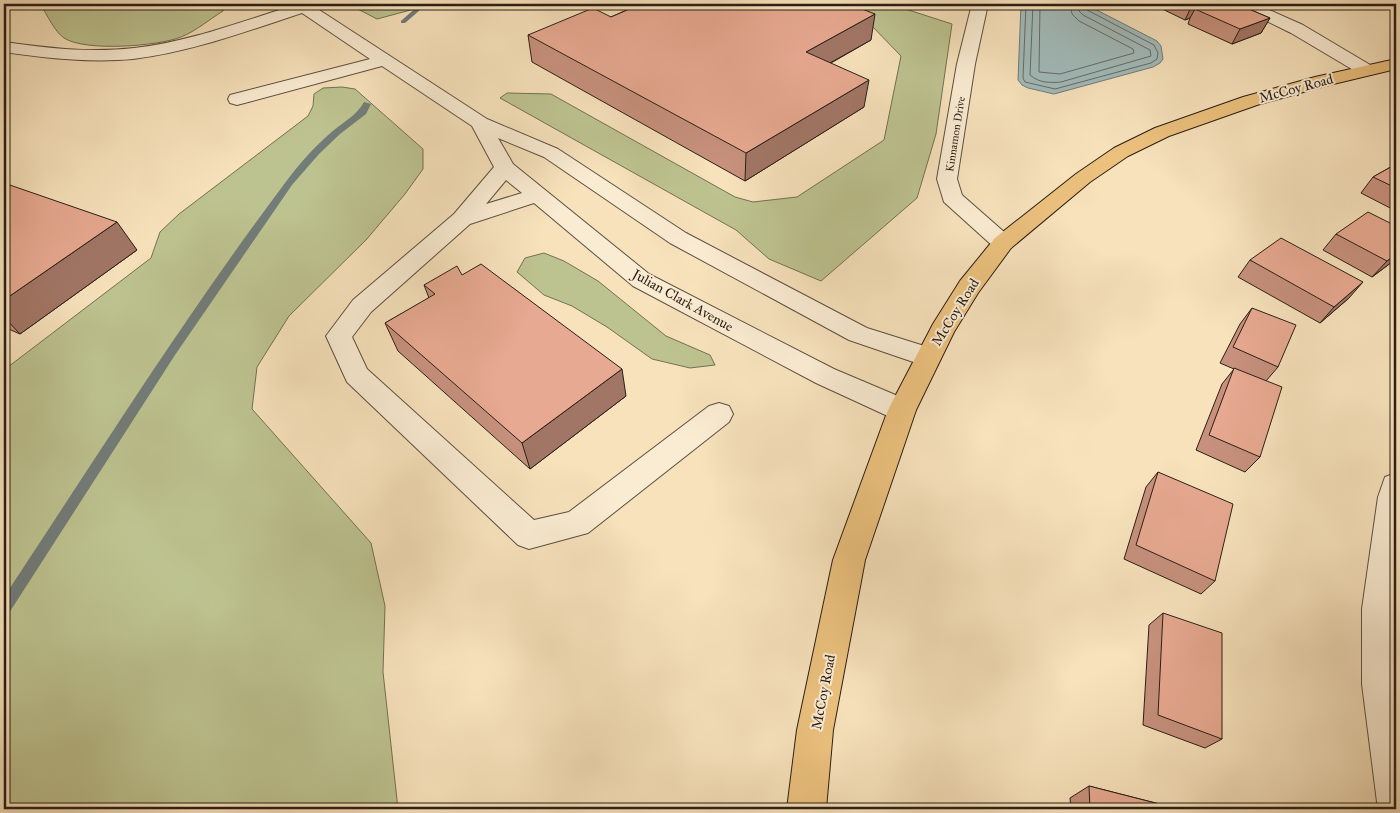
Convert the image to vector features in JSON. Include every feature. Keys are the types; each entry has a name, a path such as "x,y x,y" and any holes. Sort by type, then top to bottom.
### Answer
{"main road":[{"name":"McCoy Road","path":"806,809 815,730 849,560 902,410 928,357 969,287 1003,243 1083,178 1121,152 1162,132 1250,100 1396,64"}],"street":[{"name":"Kinnamon Drive","path":"980,4 966,64 948,179 952,197 1003,243"},
{"path":"1244,4 1297,29 1366,70"},
{"path":"4,47 58,54 100,55 155,50 196,41 301,6"},
{"name":"Julian Clark Avenue","path":"301,6 480,123 551,153 678,238 858,334 928,357"},
{"path":"237,98 386,60"},
{"name":"Julian Clark Avenue","path":"480,123 505,168 641,280 825,376 902,410"},
{"path":"505,168 462,219 362,306 339,336 356,375 529,535 577,523 719,414"},
{"path":"462,219 537,194"},
{"path":"1396,486 1378,608 1380,684 1396,802"}],"green space":[{"path":"40,4 225,4 223,11 181,37 140,45 104,46 88,45 64,38 54,27"},
{"path":"348,4 433,4 377,19"},
{"path":"815,4 890,4 952,24 936,134 917,198 821,281 769,259 736,230 500,98 507,93 551,94 735,197 753,202 797,197 884,140 901,56 869,23"},
{"path":"342,87 355,89 423,149 423,169 405,194 366,240 289,316 257,367 252,409 371,543 385,606 383,672 398,809 4,809 4,370 151,258 160,232 179,214 308,116 313,106 314,94 323,88"},
{"path":"544,253 564,261 598,281 666,336 710,355 715,365 690,368 652,359 607,327 572,306 544,295 517,272 525,258"}],"water":[{"path":"1021,4 1085,4 1157,41 1161,46 1163,59 1153,67 1054,94 1028,88 1018,80"}],"building":[{"path":"641,4 849,4 875,14 806,52 869,80 746,153 528,35 593,8 611,17"},
{"path":"1209,4 1237,4 1270,18 1240,29 1195,9"},
{"path":"1396,164 1396,188 1373,177"},
{"path":"4,183 117,222 4,300"},
{"path":"1368,212 1396,226 1396,254 1387,261 1336,234"},
{"path":"1281,238 1363,282 1334,307 1250,260"},
{"path":"481,264 622,369 522,443 385,323 435,294 424,285 457,266 462,275"},
{"path":"1252,308 1296,325 1278,367 1233,347"},
{"path":"1234,368 1282,387 1260,457 1209,435"},
{"path":"1158,472 1233,504 1215,581 1136,545"},
{"path":"1163,613 1222,633 1222,739 1158,715"},
{"path":"1089,786 1179,809 1090,809"}],"waterway":[{"path":"403,22 424,4"},
{"path":"4,608 171,352 289,183 316,152 337,132 363,112 367,104"}]}
